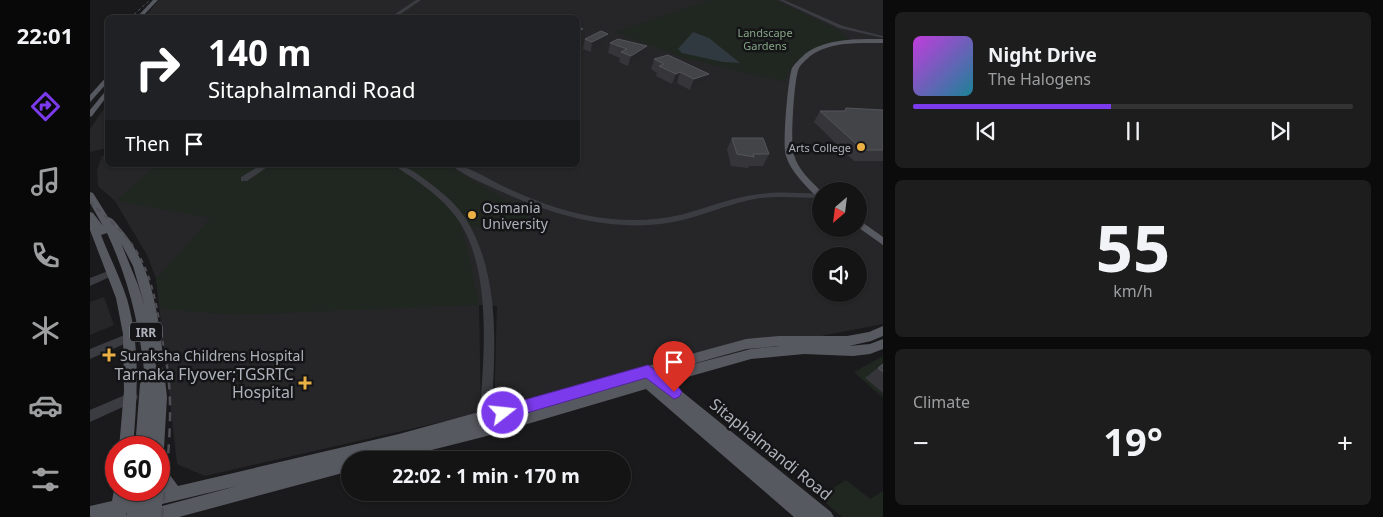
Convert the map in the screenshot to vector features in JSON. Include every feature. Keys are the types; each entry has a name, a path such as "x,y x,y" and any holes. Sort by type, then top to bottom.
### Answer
{"main road":[{"path":"134,15 149,0"},
{"path":"141,15 156,0"},
{"path":"812,186 801,174 787,148 795,70 799,64 816,51 857,37 883,41"},
{"path":"90,99 105,81"},
{"path":"90,115 105,94"},
{"name":"IRR","path":"90,195 97,219 124,273 140,332 146,381 143,436"},
{"path":"127,436 132,397 127,338 121,299 111,273 97,219 110,221 130,250 150,302 161,397 158,436"},
{"name":"IRR","path":"97,219 129,271 144,321 152,378 150,436"},
{"path":"868,230 883,242"},
{"path":"394,451 648,377 746,344 785,340 849,342 870,338 883,331"},
{"path":"648,377 752,354 804,349 862,350 883,344"},
{"name":"Sitaphalmandi Road","path":"648,377 806,517"},
{"name":"Sitaphalmandi Road","path":"648,377 826,517"},
{"path":"170,495 175,495 484,424"},
{"path":"151,501 150,517 183,512 341,467"},
{"path":"170,488 175,495"},
{"path":"133,517 135,501"},
{"path":"90,514 118,512 137,501"}],"street":[{"path":"396,15 420,0"},
{"path":"781,0 841,27 857,37 883,37"},
{"path":"857,37 861,25"},
{"path":"254,167 244,179 263,167"},
{"path":"401,167 451,205 468,228 476,249 486,296 488,342 484,424"},
{"path":"458,167 522,200 567,214 605,221 652,222 686,216 759,196 812,196"},
{"path":"90,282 111,273"},
{"path":"90,354 127,338"},
{"path":"90,416 132,397"}],"shaded area":[{"name":"Osmania University","path":"159,0 883,0 883,324 610,377 494,411 497,306 479,305 481,413 205,476 177,464 156,279 148,257 115,201 98,186 97,170 102,156 105,155 105,167 580,167 580,15 146,15"},
{"path":"693,32 709,38 740,63 723,62 682,53 678,49"},
{"path":"105,107 105,148 90,152 90,129"},
{"path":"104,297 114,325 90,335 90,302"}],"green space":[{"name":"Landscape Gardens","path":"710,0 775,0 839,30 851,41 820,48 802,56 789,72 785,82 684,58 615,32"},
{"path":"155,167 450,167 506,200 530,208 523,233 460,225 467,247 479,305 235,315 161,309 156,279 211,218 115,201"},
{"path":"883,356 883,398 854,372"},
{"path":"846,480 870,499 883,491 883,517 842,517 819,497"}],"building":[{"path":"601,31 608,34 592,42 585,39"},
{"path":"618,39 647,46 631,56 621,52 627,49 610,43"},
{"path":"668,55 709,74 694,79 680,72 676,74 659,66 664,64 654,59"},
{"path":"846,108 883,110 883,150 863,150 820,111 845,111"},
{"path":"732,138 763,138 769,154 753,154 754,157 737,154"},
{"path":"883,364 883,372 878,368"}],"railway":[{"path":"133,15 150,0"},
{"path":"90,102 105,83"},
{"path":"90,202 124,234 141,259 156,302 166,361"},
{"path":"162,517 170,418 169,379 166,360"}],"place":[{"name":"Arts College","path":"861,147"},
{"name":"Osmania University","path":"472,215"},
{"name":"Suraksha Childrens Hospital","path":"109,355"},
{"name":"Tarnaka Flyover;TGSRTC Hospital","path":"305,383"}],"route":[{"path":"503,413 648,371 674,392"}]}
